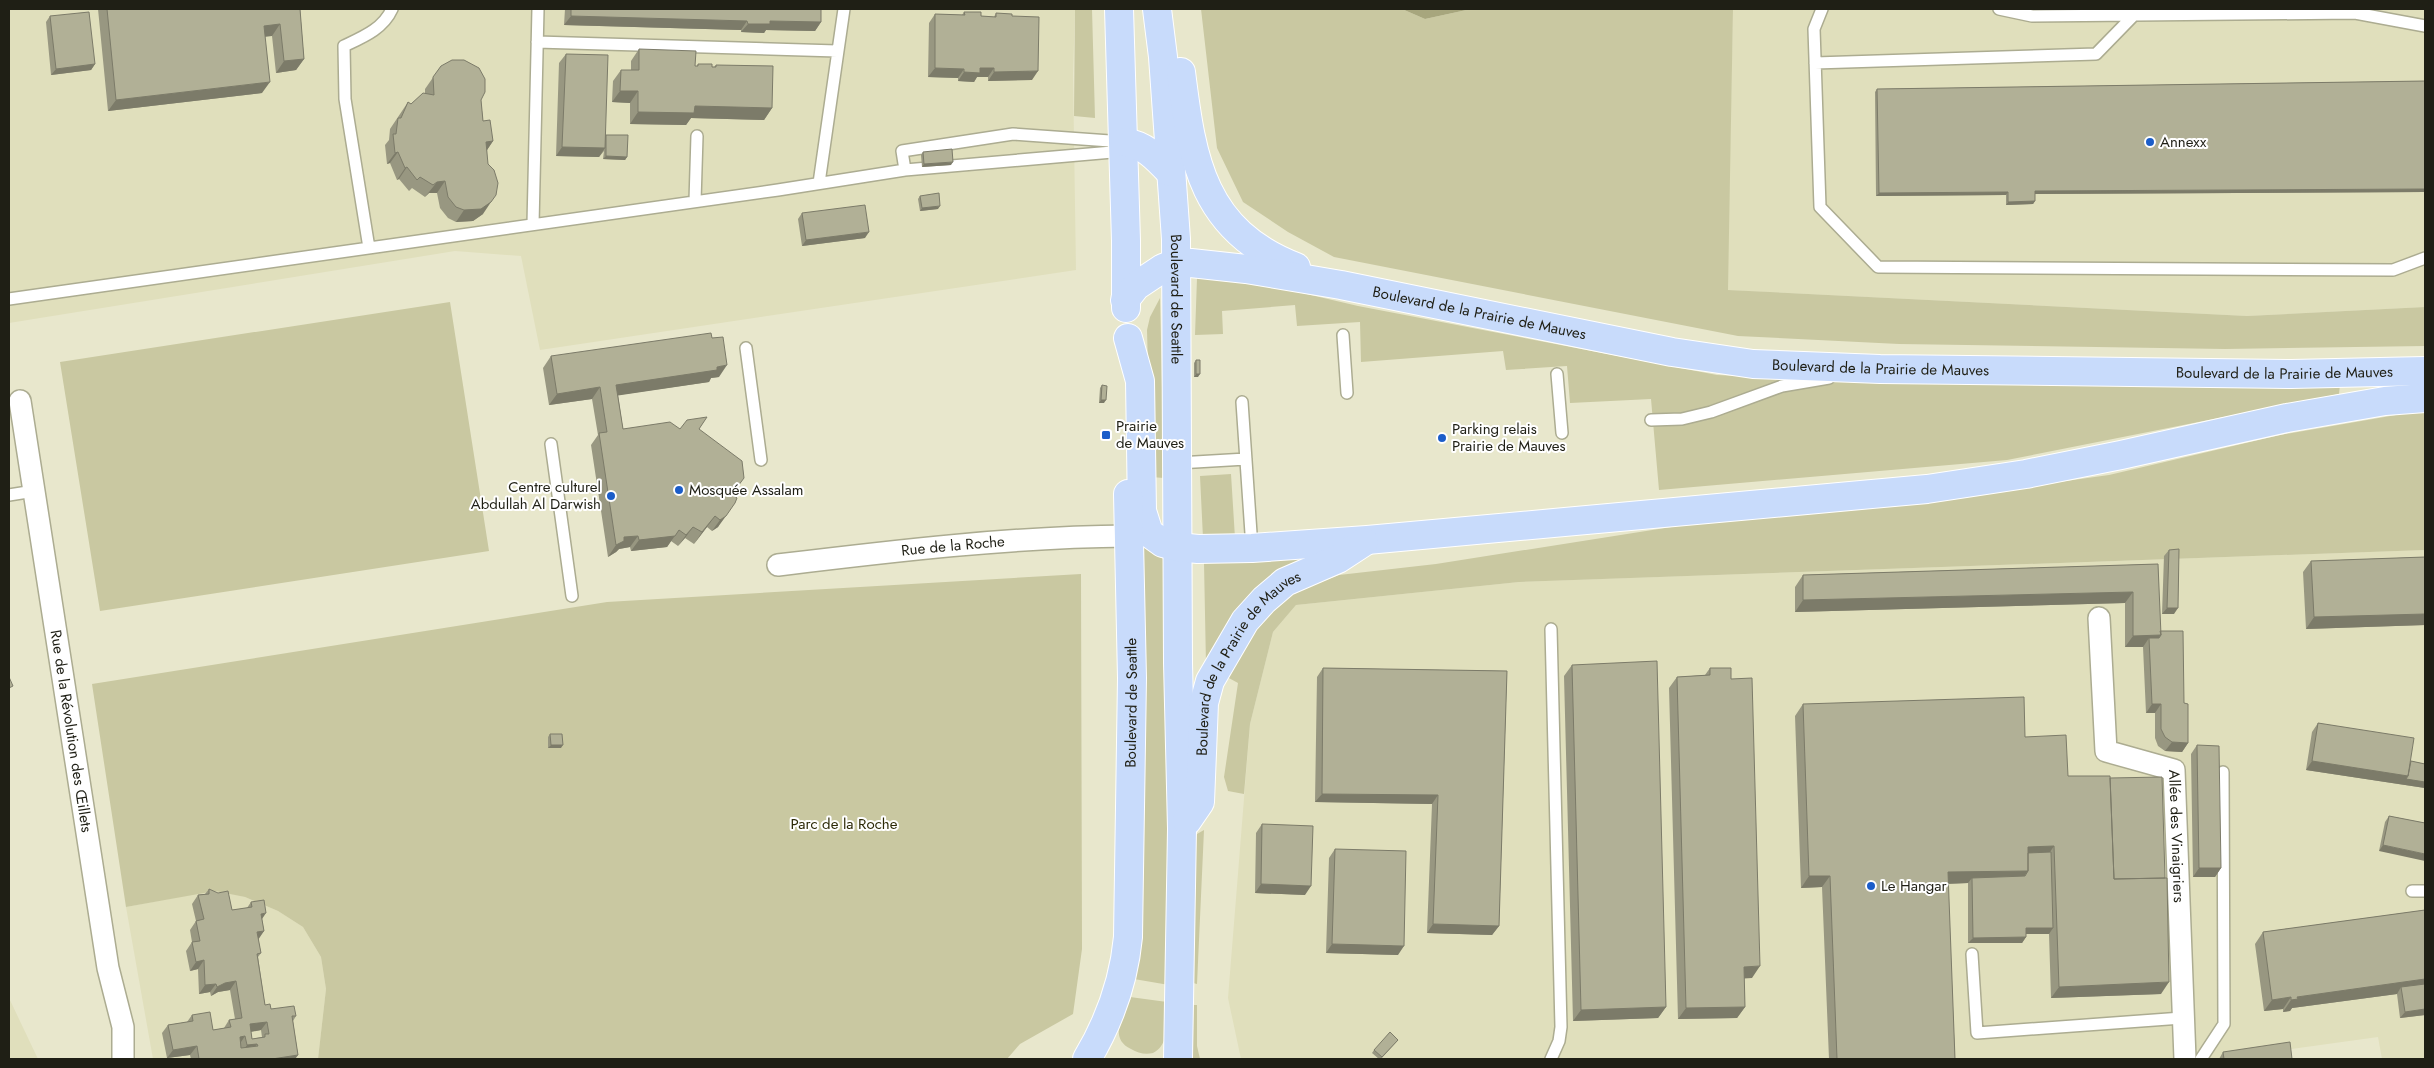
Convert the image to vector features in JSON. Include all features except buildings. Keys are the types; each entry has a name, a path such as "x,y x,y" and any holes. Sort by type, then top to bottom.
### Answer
{"main road":[{"name":"Boulevard de Seattle","path":"1087,1059 1110,1013 1120,986 1126,959 1128,937 1132,678 1128,536 1128,338 1125,300 1126,241 1119,9"},
{"name":"Boulevard de Seattle","path":"1156,9 1163,57 1176,264 1182,829 1178,1059"},
{"name":"Boulevard de la Prairie de Mauves","path":"1174,9 1188,131 1209,195 1224,218 1244,238 1265,254 1341,285"},
{"path":"1124,146 1132,143 1151,152 1170,172"},
{"name":"Boulevard de la Prairie de Mauves","path":"1125,300 1136,286 1153,274 1176,264 1246,268 1341,285 1672,352 1753,364 1880,369 2291,374 2425,371"},
{"name":"Boulevard de Seattle","path":"1128,338 1140,381 1142,511 1149,532 1162,543 1178,548"},
{"name":"Boulevard de la Prairie de Mauves","path":"1178,548 1252,548 1367,540 1927,489 2026,474 2287,418 2385,401 2425,398"},
{"name":"Boulevard de la Prairie de Mauves","path":"1182,829 1200,802 1204,703 1210,681 1245,620 1285,582 1338,560 1367,540"}],"street":[{"name":"Rue de la Révolution des Œillets","path":"14,402 34,491 108,968 123,1027 123,1059"},
{"name":"Rue de la Roche","path":"778,565 938,547 1086,536 1128,536"},
{"name":"Allée des Vinaigriers","path":"2100,618 2106,751 2174,770 2185,1059"}],"lane":[{"path":"369,248 345,99 344,46 380,25 387,19 392,9"},
{"path":"532,224 538,9"},
{"path":"819,184 844,9"},
{"path":"1822,9 1814,29 1820,207 1878,267 2393,270 2425,258"},
{"path":"1998,9 2032,16 2355,13 2425,26"},
{"path":"1815,62 2096,54 2134,15"},
{"path":"538,42 837,50"},
{"path":"905,170 902,150 1013,134 1124,146"},
{"path":"695,201 697,136"},
{"path":"9,299 819,184 905,170 1124,146"},
{"path":"1343,335 1347,393"},
{"path":"746,348 761,460"},
{"path":"1651,420 1682,419 1711,412 1782,386 1880,369"},
{"path":"1557,374 1562,433"},
{"path":"1242,402 1252,548"},
{"path":"551,444 572,596"},
{"path":"1178,463 1246,459"},
{"path":"9,495 34,491"},
{"path":"1551,629 1561,1027 1559,1041 1551,1059"},
{"path":"2201,1059 2224,1024 2223,772"},
{"path":"2412,892 2425,891"},
{"path":"1972,954 1976,1033 2182,1018"}],"shaded area":[{"path":"9,9 1075,9 1073,74 1076,270 540,350 521,256 455,251 9,323"},
{"path":"1402,9 1471,9 1425,19"},
{"path":"1733,9 2425,9 2425,307 2247,316 1727,290"},
{"path":"2425,550 2425,1059 2382,1059 2378,1037 2219,1059 1241,1059 1228,998 1250,724 1273,632 1296,605 1519,582"},
{"path":"215,890 245,897 278,911 303,927 321,957 326,989 318,1059 153,1059 126,907"},
{"path":"9,998 38,1059 9,1059"}],"green space":[{"path":"1075,9 1092,9 1095,118 1074,116"},
{"path":"1201,9 1402,9 1425,19 1471,9 1733,9 1728,290 2247,316 2425,307 2425,346 2225,349 1899,344 1738,336 1334,257 1288,232 1243,202 1217,148"},
{"path":"1197,278 1238,278 1358,306 1717,375 1892,383 2340,384 2339,394 2007,460 1659,490 1651,399 1570,403 1567,366 1506,370 1503,351 1361,362 1360,322 1297,326 1295,305 1222,311 1223,334 1195,335"},
{"path":"1160,298 1164,478 1151,477 1147,330 1150,317"},
{"path":"450,302 489,551 100,611 60,362"},
{"path":"2425,410 2425,550 1519,582 1296,605 1273,632 1250,724 1244,794 1228,791 1224,777 1238,683 1227,677 1234,663 1265,615 1294,592 1339,575 1436,564 1684,525 1903,504 2109,475 2280,435"},
{"path":"1231,474 1235,538 1203,538 1200,476"},
{"path":"1137,537 1165,557 1171,895 1169,985 1134,979"},
{"path":"1302,552 1304,560 1206,665 1204,563"},
{"name":"Parc de la Roche","path":"1081,574 1082,949 1073,1014 1020,1044 1007,1059 318,1059 326,989 321,957 303,927 278,911 245,897 215,891 126,907 92,684 607,602"},
{"path":"1204,830 1197,984 1189,982 1192,841 1197,834"},
{"path":"1130,997 1167,1002 1165,1037 1163,1044 1153,1053 1144,1054 1136,1052 1120,1039 1119,1025"},
{"path":"1192,1005 1197,1005 1197,1046 1200,1059 1191,1059"}],"place":[{"name":"Annexx","path":"2150,142"},
{"name":"Prairie de Mauves","path":"1106,435"},
{"name":"Parking relais Prairie de Mauves","path":"1442,438"},
{"name":"Mosquée Assalam","path":"679,490"},
{"name":"Centre culturel Abdullah Al Darwish","path":"611,496"},
{"name":"Le Hangar","path":"1871,886"}]}
